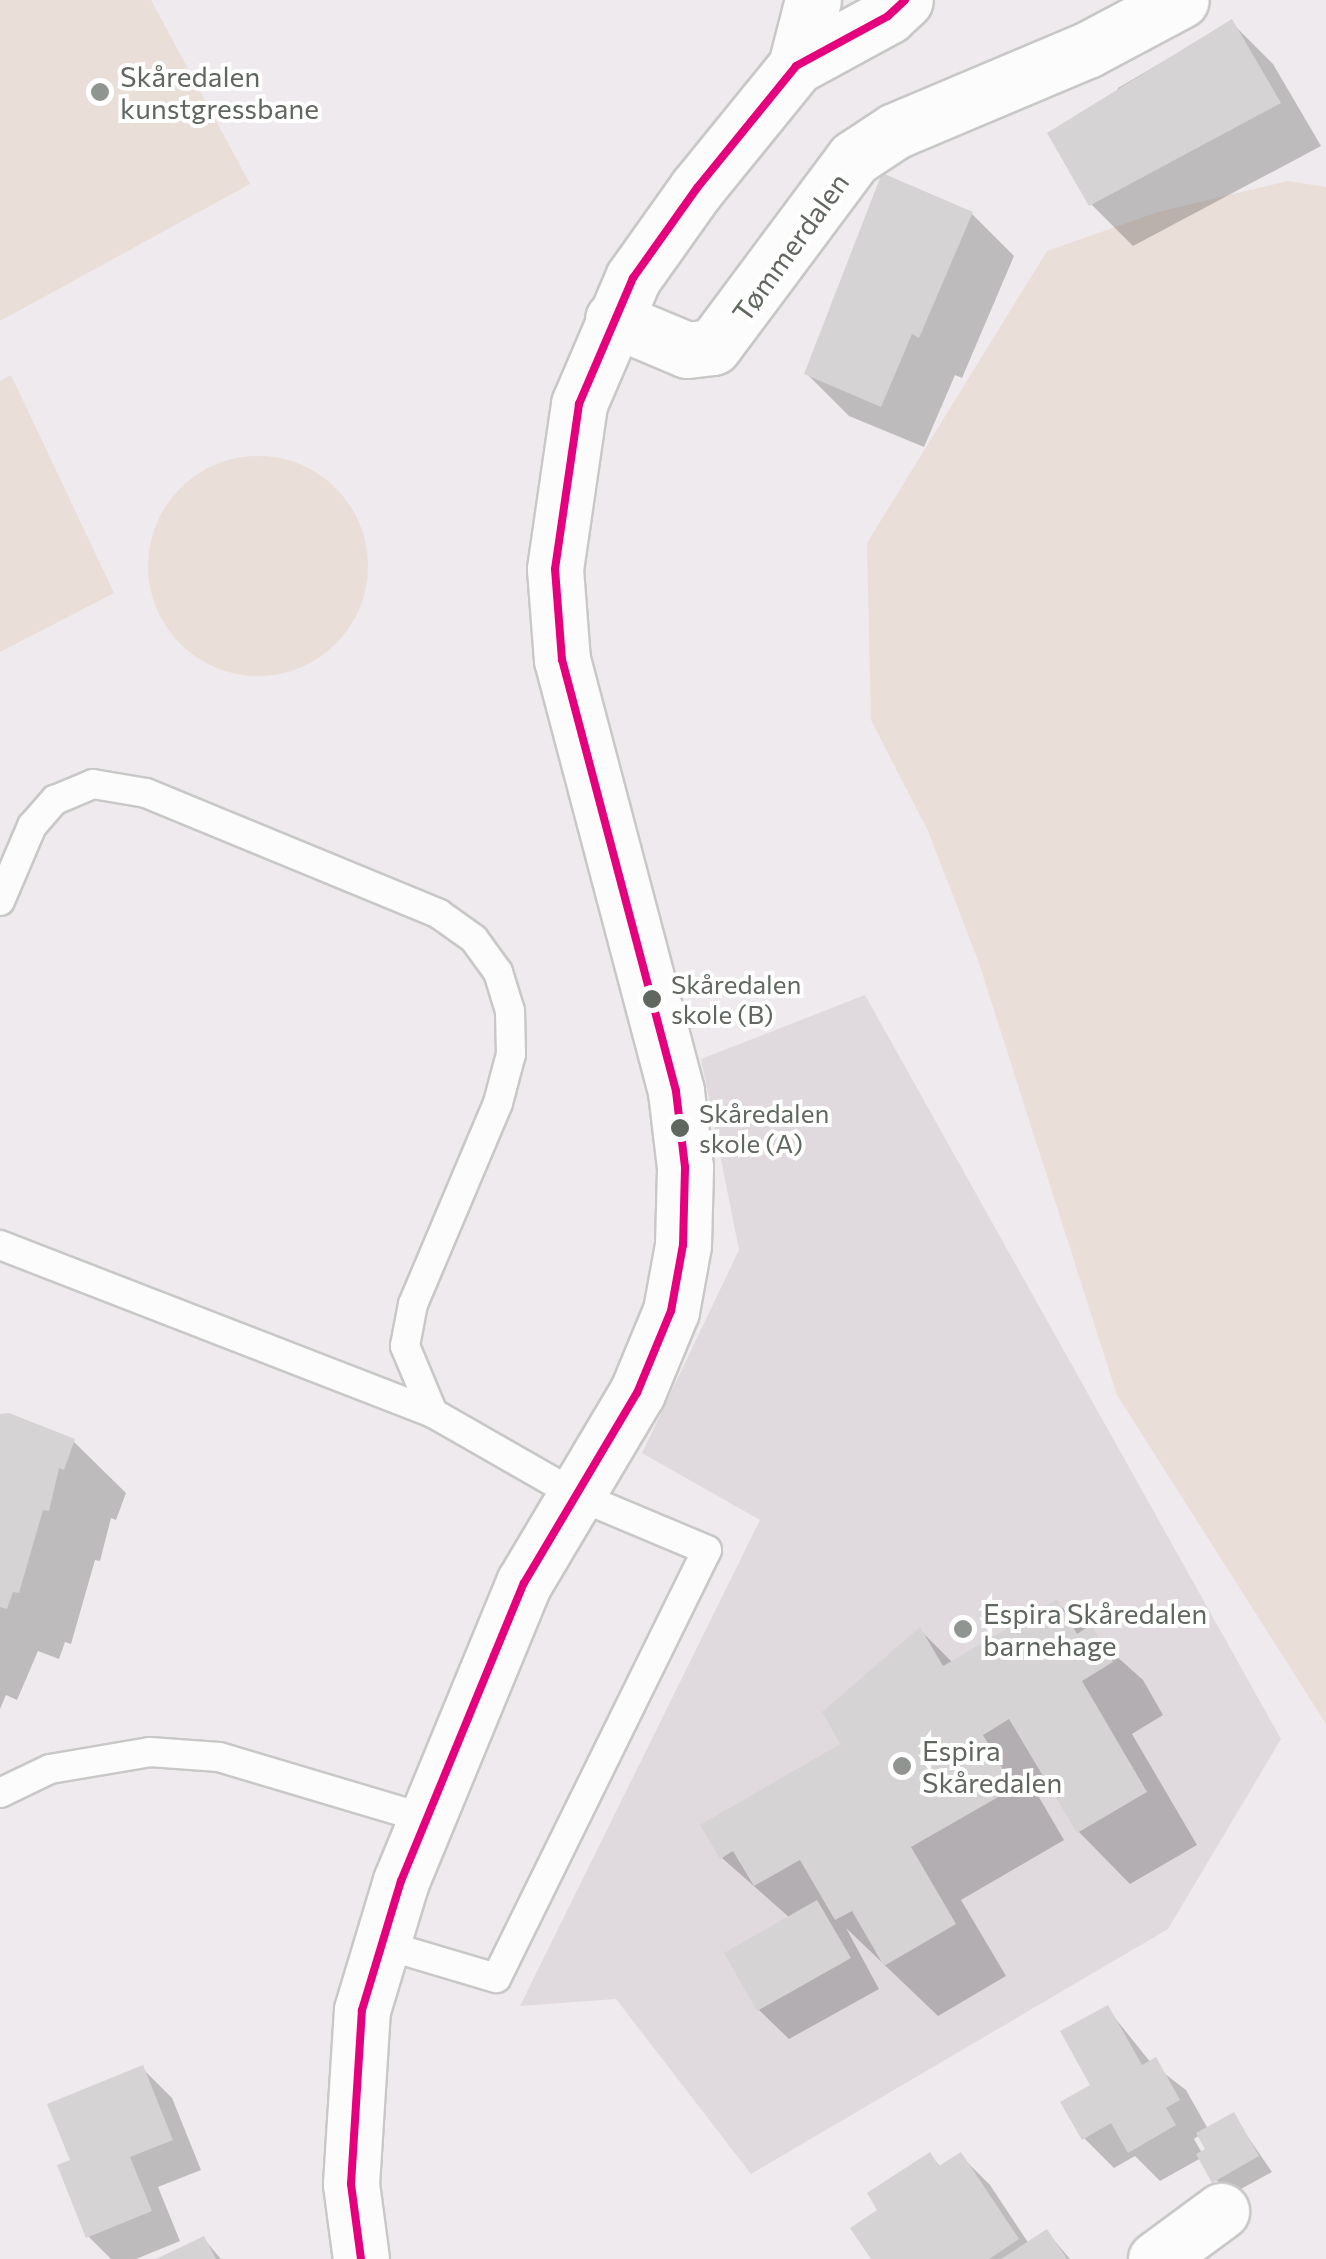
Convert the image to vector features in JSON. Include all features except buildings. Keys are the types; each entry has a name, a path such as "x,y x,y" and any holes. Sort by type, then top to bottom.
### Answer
{"street":[{"path":"796,66 813,0"},
{"path":"360,2259 352,2184 362,2010 382,1944 427,1819 518,1597 637,1392 671,1311 683,1245 685,1167 676,1091 560,642 555,569 564,484 579,404 633,278 697,188 796,66 888,16 905,0"},
{"name":"Tømmerdalen","path":"613,319 687,350 713,347 854,158 895,131 1087,50 1181,0"},
{"path":"1156,2259 1221,2211"}],"lane":[{"path":"0,901 32,826 55,800 94,784 146,793 439,914 474,938 498,972 510,1012 511,1054 498,1103 413,1304 405,1346 433,1414"},
{"path":"0,1245 433,1414 576,1495 707,1550 496,1978 382,1944"},
{"path":"0,1793 50,1770 167,1753 219,1757 427,1819"}],"shaded area":[{"name":"Skåredalen kunstgressbane","path":"0,0 151,0 250,184 0,321"},
{"path":"1288,181 1326,187 1326,1724 1117,1395 978,960 928,831 871,720 867,543 1047,251 1158,212"},
{"path":"11,375 114,593 0,652 0,381"},
{"path":"258,456 300,464 336,488 360,524 368,566 360,608 336,644 300,668 258,676 216,668 180,644 156,608 148,566 156,524 180,488 216,464"},
{"name":"Espira Skåredalen barnehage","path":"865,995 1281,1739 1168,1929 751,2174 616,1999 520,2006 760,1520 642,1453 739,1250 701,1059"}],"transit line":[{"path":"361,2259 351,2184 362,2010 401,1881 524,1583 637,1393 671,1311 683,1245 685,1167 676,1091 562,660 555,569 579,404 633,278 697,188 796,66 888,16 905,0"}],"place":[{"name":"Skåredalen kunstgressbane","path":"100,92"},
{"name":"Skåredalen skole (B)","path":"652,999"},
{"name":"Skåredalen skole (A)","path":"680,1128"},
{"name":"Espira Skåredalen barnehage","path":"963,1629"},
{"name":"Espira Skåredalen","path":"902,1766"}]}
